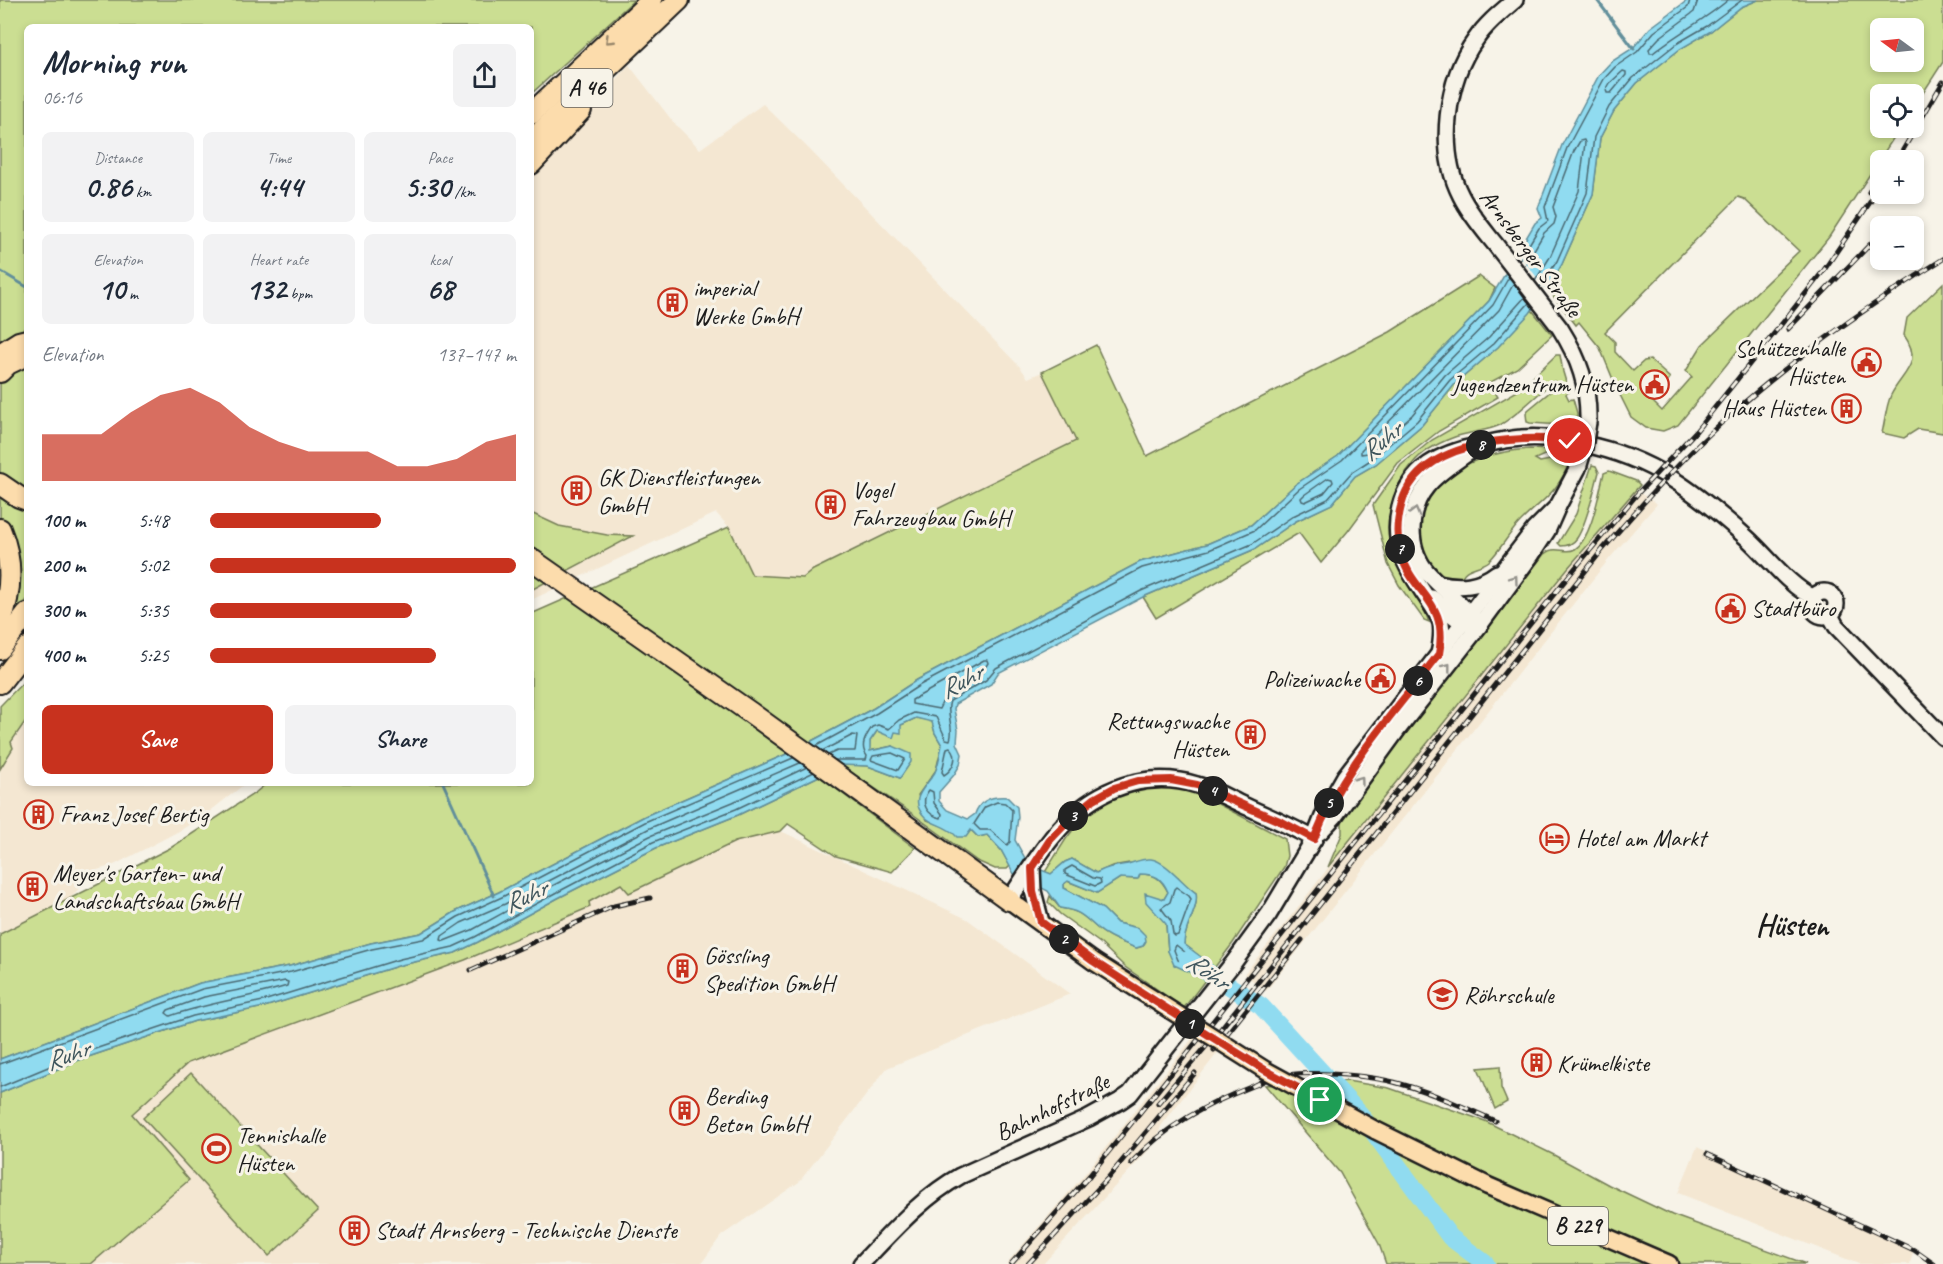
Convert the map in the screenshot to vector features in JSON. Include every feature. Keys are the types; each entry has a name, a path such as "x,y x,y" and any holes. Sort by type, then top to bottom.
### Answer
{"highway":[{"name":"A 46","path":"534,111 652,0"},
{"name":"A 46","path":"534,138 679,0"},
{"path":"534,161 619,70 643,34"},
{"path":"0,354 24,341"},
{"path":"0,372 8,364 24,356"},
{"path":"0,484 24,499"},
{"path":"0,529 9,555 10,584 0,623"},
{"path":"538,564 724,693 1010,900"},
{"path":"0,649 24,618"},
{"path":"0,683 24,652"},
{"path":"0,699 24,673"}],"main road":[{"name":"B 229","path":"1010,900 1125,982 1265,1070 1406,1147 1488,1186 1669,1264"}],"street":[{"name":"Arnsberger Straße","path":"1471,621 1543,539 1578,468 1588,422 1588,399 1584,378 1572,347 1560,328 1469,210 1453,178 1448,140 1449,110 1456,78 1466,55 1482,31 1515,0"},
{"path":"1439,654 1442,636 1440,620 1406,567 1399,546 1397,526 1402,501 1414,480 1431,463 1449,453 1514,439 1548,438 1599,447 1651,465 1710,504 1753,543 1800,591 1814,598 1823,592 1833,595 1836,606 1830,615 1836,626 1943,738"},
{"path":"1471,621 1425,570 1415,548 1412,532 1413,514 1419,498 1431,481 1478,446"},
{"name":"Arnsberger Straße","path":"1471,621 1506,566 1534,530 1558,506"},
{"name":"Arnsberger Straße","path":"1438,583 1456,587 1473,585 1491,577 1506,566"},
{"path":"1422,591 1471,621"},
{"name":"Bahnhofstraße","path":"861,1264 921,1204 944,1185 1052,1135 1130,1094 1269,914 1314,839 1326,809 1345,776 1439,654 1471,621"},
{"name":"Bahnhofstraße","path":"1314,839 1334,817 1398,729 1471,621"},
{"path":"1010,900 1050,840 1073,816 1094,799 1114,788 1138,781 1171,780 1207,788 1314,839"},
{"path":"1032,868 1033,891 1041,922"}],"shaded area":[{"path":"629,65 674,123 700,149 763,104 1020,367 1028,378 1042,372 1077,441 813,570 803,578 752,575 729,527 716,513 534,599 534,588 632,536 607,535 559,526 534,514 534,168"},
{"path":"1635,490 1657,504 1609,559 1266,991 1244,974 1395,781 1567,569"},
{"path":"24,723 24,786 242,786 181,830 114,865 94,871 69,900 0,934 0,769 13,748 11,742"},
{"path":"781,831 967,919 1070,994 887,1068 799,1182 721,1236 701,1264 91,1264 189,1180 132,1113 188,1063 465,960 590,907 589,902 621,884 629,893 735,842"},
{"path":"1207,1020 1229,1038 1161,1126 1156,1142 1043,1264 1006,1264 1083,1176"},
{"path":"1697,1147 1914,1248 1910,1264 1859,1264 1678,1193"}],"green space":[{"path":"0,0 634,0 534,91 534,24 24,24 24,603 15,613 0,611"},
{"path":"1758,0 1943,0 1943,62 1924,91 1924,84 1870,84 1870,138 1893,138 1886,150 1870,150 1870,174 1829,237 1678,425 1663,431 1646,428 1631,417 1600,348 1579,322 1576,325 1547,288 1562,264 1593,194 1600,138 1614,111 1637,83 1680,49 1711,31 1741,7","holes":["1738,197 1744,199 1799,251 1702,345 1686,371 1692,377 1662,411 1651,400 1670,378 1650,360 1644,361 1633,371 1615,352 1615,342 1605,332"]},
{"path":"1479,276 1495,288 1489,301 1338,456 1296,484 1251,525 1207,544 1140,562 917,680 874,708 789,753 645,816 499,892 455,912 421,933 371,943 290,966 200,983 0,1059 0,934 172,847 263,786 534,786 534,613 729,527 752,575 803,578 813,570 1076,441 1042,372 1096,345 1147,456 1390,332"},
{"path":"1943,283 1943,433 1918,429 1904,438 1882,433 1891,395 1912,360 1910,345 1904,335 1907,318"},
{"path":"1532,310 1552,335 1517,368 1489,383 1498,397 1439,431 1398,463 1348,531 1321,563 1299,533 1156,618 1143,597 1255,549 1296,521 1332,504 1355,476 1376,464 1422,425 1455,384 1498,347"},
{"path":"1556,355 1560,355 1569,392 1566,394 1569,400 1573,399 1577,413 1577,426 1527,422 1528,410 1557,386 1554,381 1500,425 1458,436 1426,452 1413,463 1396,491 1390,512 1390,544 1403,575 1420,602 1429,622 1424,620 1399,585 1388,564 1373,505 1401,465 1432,440 1521,389"},
{"path":"1530,449 1572,451 1571,455 1549,453 1535,459 1540,462 1555,459 1570,461 1555,489 1517,526 1489,561 1468,570 1462,576 1461,581 1443,577 1435,572 1424,555 1419,533 1420,512 1431,491 1438,483 1472,462 1494,454"},
{"path":"1592,465 1596,466 1599,472 1584,524 1574,542 1561,546 1558,543 1576,514"},
{"path":"1609,471 1636,481 1640,485 1567,569 1328,867 1342,834 1342,820 1376,772 1544,554 1551,550 1572,550 1581,543 1594,514 1604,473"},
{"path":"534,514 559,526 607,535 633,536 534,588"},
{"path":"24,681 24,723 11,742 13,748 0,769 0,706"},
{"path":"916,718 932,721 935,733 942,745 936,770 918,795 927,820 950,829 971,830 978,837 987,835 1001,850 1010,866 1007,869 995,869 977,861 839,764 868,766 900,778 893,746 869,751 870,741 877,731 895,732 901,725"},
{"path":"819,776 915,848 892,872 836,856 788,824 781,831 735,842 629,893 621,884 589,902 590,907 465,960 188,1063 132,1114 189,1180 91,1264 0,1264 0,1093 79,1060 195,1021 264,1007 401,965 455,953 656,848 738,815"},
{"path":"1157,786 1176,787 1195,792 1285,839 1287,856 1284,867 1233,943 1184,1008 1125,967 1100,943 1060,914 1048,902 1050,896 1060,908 1077,912 1106,935 1137,948 1143,946 1138,928 1117,923 1103,909 1064,888 1064,884 1067,881 1097,893 1120,878 1137,879 1140,874 1154,876 1163,883 1168,892 1164,899 1168,951 1212,966 1184,944 1195,906 1196,893 1183,884 1178,877 1129,863 1112,866 1096,873 1072,859 1051,874 1045,872 1089,809 1121,792"},
{"path":"1500,1066 1501,1088 1507,1102 1495,1109 1478,1068"},
{"name":"Tennishalle Hüsten","path":"191,1073 318,1211 269,1256 143,1118"},
{"path":"1347,1081 1389,1088 1485,1121 1672,1215 1806,1264 1386,1264 1379,1244 1340,1173 1265,1085"}],"water":[{"name":"Ruhr","path":"1688,0 1758,0 1741,7 1711,31 1680,49 1637,83 1614,111 1600,138 1593,194 1554,278 1530,313 1498,347 1455,384 1422,425 1376,464 1355,476 1332,504 1296,521 1255,549 1143,597 998,673 991,684 955,704 957,743 962,754 960,765 954,775 939,792 939,801 947,810 968,819 984,802 997,797 1007,797 1017,807 1015,840 1025,858 1039,869 1051,874 1072,859 1096,873 1145,859 1163,864 1196,893 1195,906 1184,944 1213,966 1202,978 1174,965 1168,951 1166,924 1146,902 1145,893 1164,899 1168,892 1157,878 1140,874 1138,879 1120,878 1097,893 1068,881 1064,884 1064,888 1103,909 1117,923 1138,928 1145,935 1146,941 1143,946 1136,948 1106,935 1077,912 1060,908 1048,891 1014,874 1001,850 987,835 978,837 971,830 966,837 957,837 925,817 920,811 918,799 935,772 942,745 932,722 916,718 901,725 901,733 895,732 893,738 877,731 870,741 870,751 893,746 911,754 911,762 900,778 868,766 839,765 738,815 656,848 455,953 401,965 264,1007 195,1021 79,1060 0,1093 0,1059 200,983 290,966 371,943 421,933 455,912 499,892 645,816 789,753 874,708 917,680 1140,562 1207,544 1251,525 1296,484 1338,456 1489,301 1535,223 1542,218 1538,208 1562,145 1599,75 1611,62 1633,48 1650,28"}],"pier":[{"path":"1516,250 1548,292 1535,311 1503,270"}],"waterway":[{"path":"1597,0 1634,49"},
{"path":"0,271 24,285"},
{"name":"Ruhr","path":"444,786 494,896"},
{"name":"Röhr","path":"1188,960 1261,1006 1360,1114 1450,1237 1486,1264"}],"railway":[{"path":"1903,150 1943,82"},
{"path":"1011,1264 1090,1175 1571,573 1639,492 1696,431 1824,270 1870,202"},
{"path":"1788,329 1870,244"},
{"path":"1158,1103 1215,1036 1603,549 1664,481 1712,432 1780,373 1887,295 1943,259"},
{"path":"471,970 614,906 650,898"},
{"path":"1214,1050 1302,940"},
{"path":"1028,1264 1107,1179 1195,1073"},
{"path":"1131,1163 1158,1138 1188,1117 1219,1100 1283,1075 1336,1074 1388,1081 1437,1096 1495,1121"},
{"path":"1707,1154 1914,1250 1934,1264"}],"place":[{"name":"imperial Werke GmbH","path":"672,302"},
{"name":"Schützenhalle Hüsten","path":"1866,362"},
{"name":"Jugendzentrum Hüsten","path":"1654,384"},
{"name":"Haus Hüsten","path":"1847,408"},
{"name":"GK Dienstleistungen GmbH","path":"577,491"},
{"name":"Vogel Fahrzeugbau GmbH","path":"831,504"},
{"name":"Stadtbüro","path":"1730,608"},
{"name":"Polizeiwache","path":"1381,679"},
{"name":"Rettungswache Hüsten","path":"1250,735"},
{"name":"Franz Josef Bertig","path":"39,814"},
{"name":"Hotel am Markt","path":"1555,838"},
{"name":"Meyer's Garten- und Landschaftsbau GmbH","path":"32,887"},
{"name":"Gössling Spedition GmbH","path":"683,969"},
{"name":"Röhrschule","path":"1443,995"},
{"name":"Krümelkiste","path":"1536,1063"},
{"name":"Berding Beton GmbH","path":"684,1110"},
{"name":"Tennishalle Hüsten","path":"216,1149"},
{"name":"Stadt Arnsberg - Technische Dienste","path":"354,1230"}],"district":[{"name":"Hüsten","path":"1792,925"}],"route":[{"path":"1320,1100 1265,1070 1164,1007 1093,961 1041,922 1033,891 1032,868 1050,840 1073,816 1094,799 1114,788 1138,781 1183,781 1207,788 1314,839 1326,809 1345,776 1439,654 1442,636 1440,620 1406,567 1399,546 1398,518 1409,486 1424,469 1439,457 1449,453 1494,442 1523,438 1570,441"}]}
